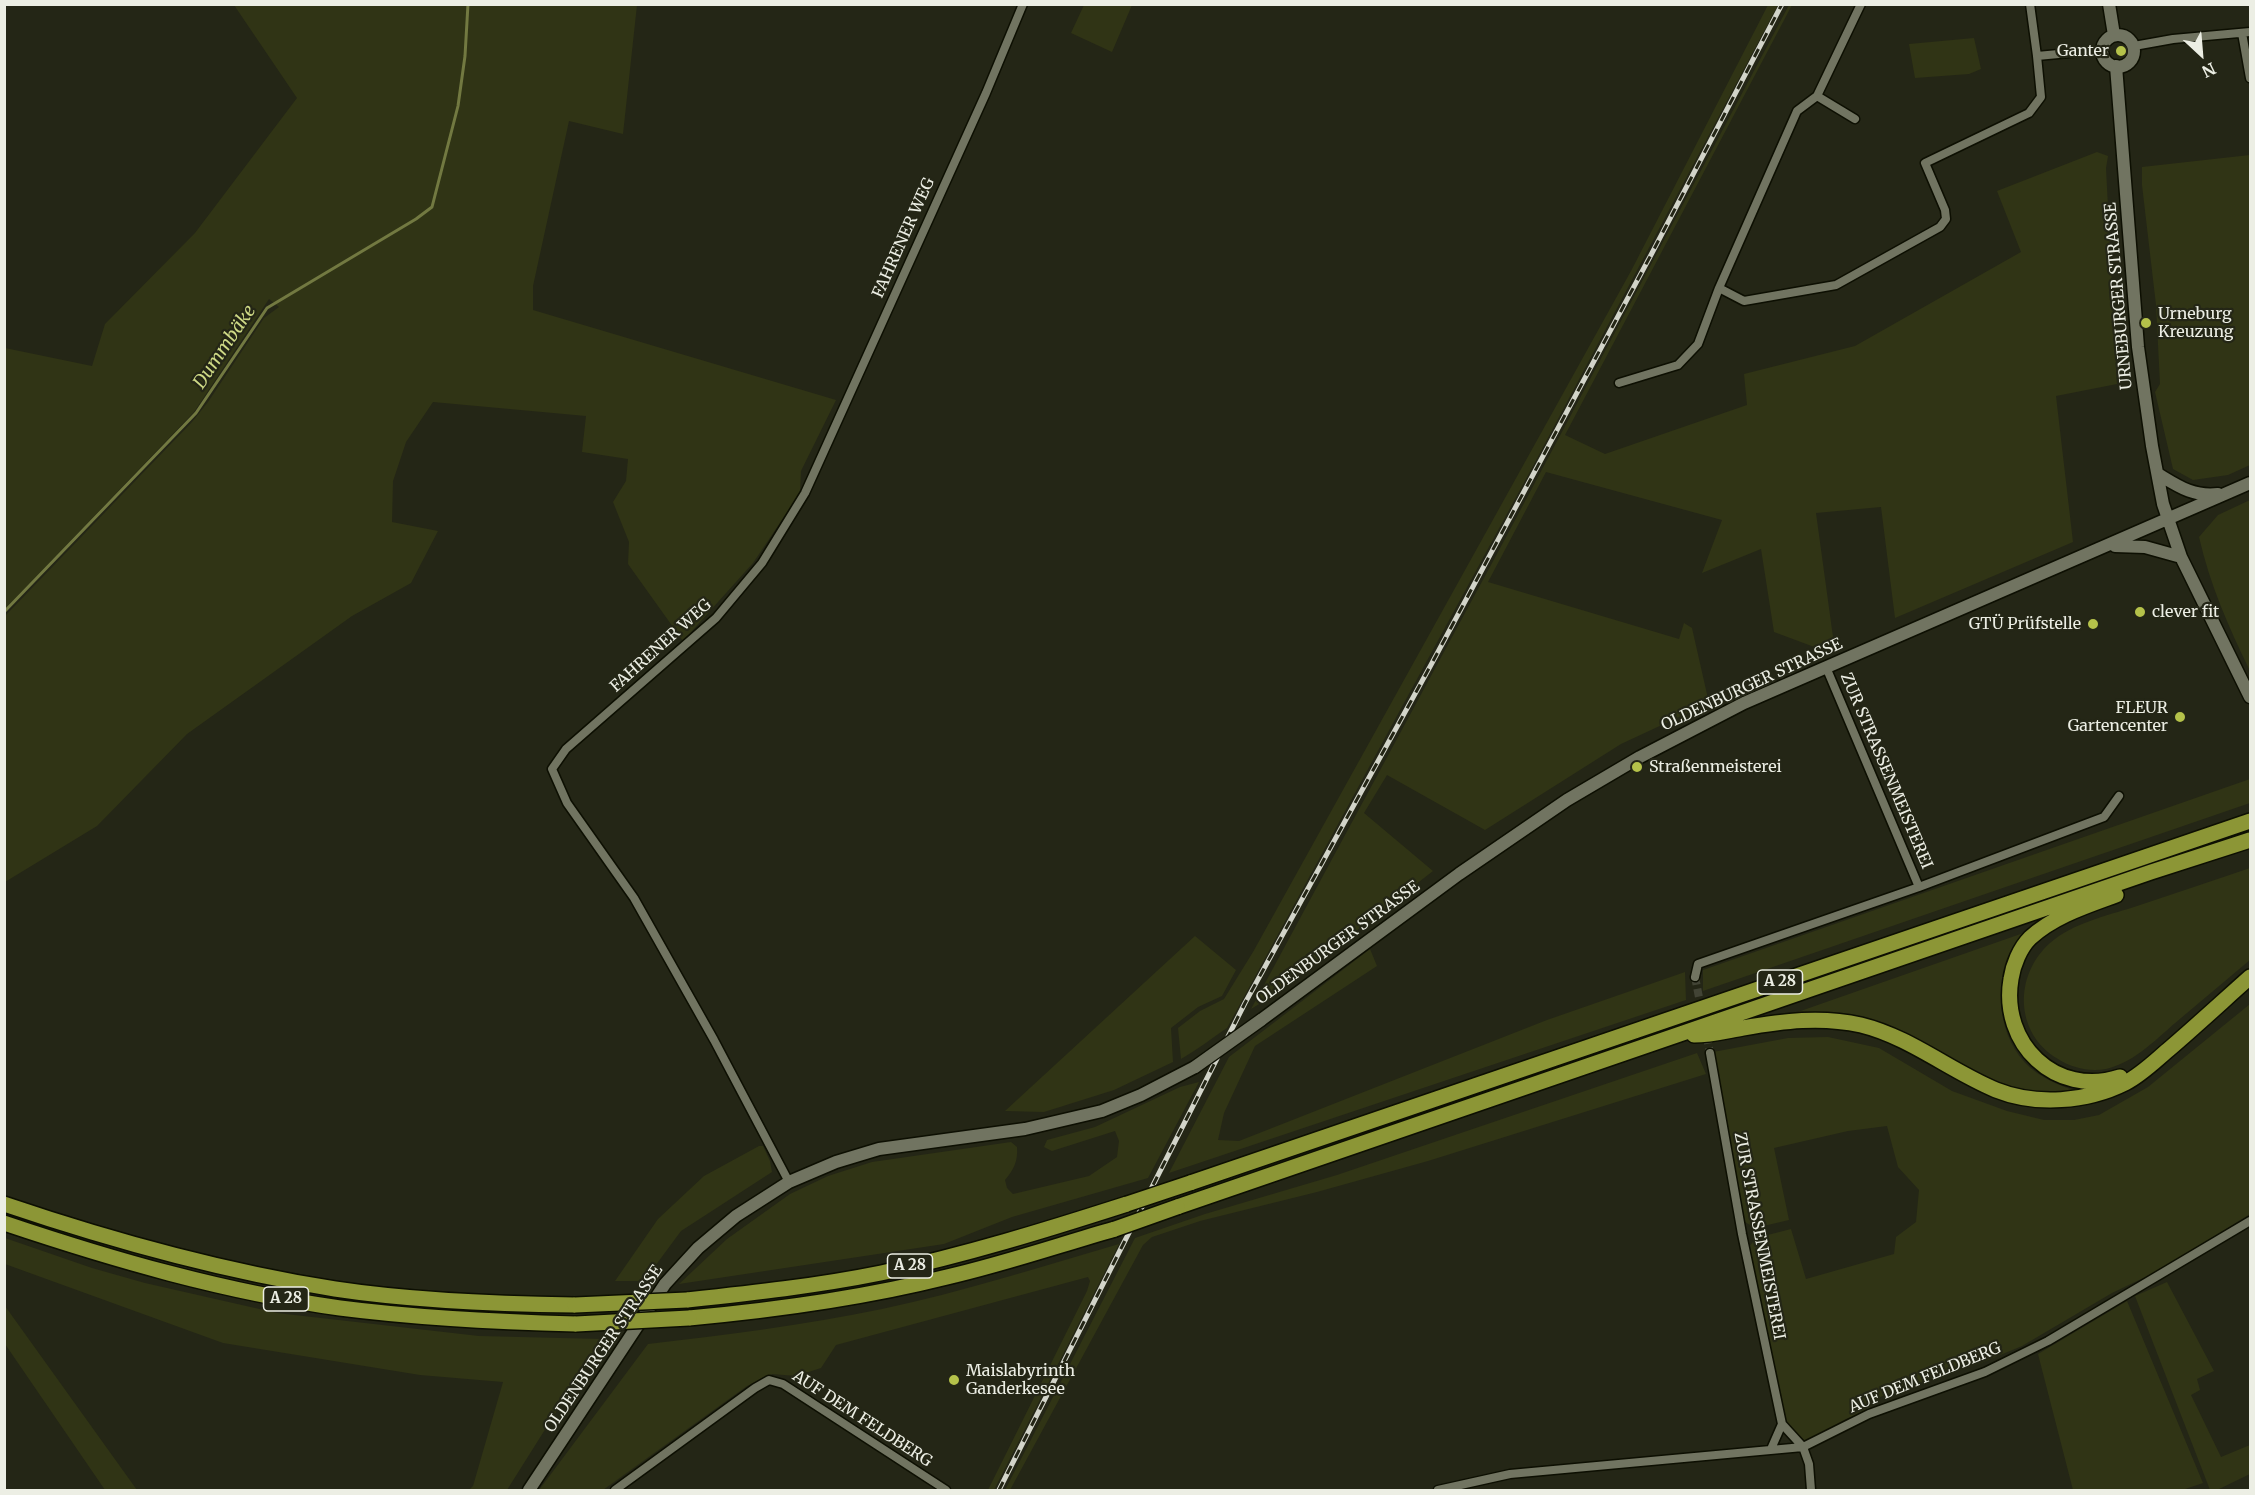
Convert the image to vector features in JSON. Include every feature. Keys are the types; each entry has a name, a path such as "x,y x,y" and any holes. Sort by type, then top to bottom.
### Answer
{"highway":[{"name":"A 28","path":"4,1204 136,1246 205,1264 293,1282 383,1295 478,1303 575,1305 687,1300 802,1287 880,1273 1011,1240 1127,1204 2250,821"},
{"name":"A 28","path":"4,1223 132,1264 201,1282 298,1301 383,1313 479,1321 576,1324 752,1312 817,1302 948,1277 1115,1228 2250,840"},
{"path":"2148,1067 2101,1081 2066,1077 2048,1069 2020,1040 2010,1016 2008,993 2012,970 2019,953 2029,939 2056,919 2133,889 2151,872"},
{"path":"1679,1035 1710,1035 1791,1020 1846,1023 1886,1033 1997,1090 2024,1098 2046,1100 2068,1098 2110,1090 2128,1082 2250,977"}],"main road":[{"path":"2109,4 2114,35"},
{"path":"2114,35 2126,36 2134,46 2133,56 2129,62 2116,66 2105,60 2102,50 2105,42 2114,35"},
{"name":"URNEBURGER STRASSE","path":"2116,66 2138,346 2152,446 2168,520 2181,557 2250,697"},
{"path":"2158,474 2186,492 2205,496 2228,493"},
{"name":"OLDENBURGER STRASSE","path":"529,1491 665,1284 698,1248 736,1216 789,1182 836,1162 879,1149 1025,1129 1101,1111 1141,1095 1195,1066 1459,874 1566,800 1640,757 1744,703 2250,483"},
{"path":"2105,547 2135,546 2181,557"}],"street":[{"name":"FAHRENER WEG","path":"789,1182 714,1040 634,898 567,803 552,769 566,749 716,618 762,563 805,493 989,86 1023,4"},
{"path":"1619,383 1678,365 1698,344 1719,288 1797,111 1817,96 1861,4"},
{"path":"1719,288 1744,302 1836,285 1940,227 1946,219 1945,210 1925,163 2029,113 2041,97 2030,4"},
{"path":"2134,46 2173,39 2246,32 2250,78"},
{"path":"2037,56 2102,50"},
{"path":"1817,96 1856,119"},
{"name":"ZUR STRASSENMEISTEREI","path":"1826,667 1919,887"},
{"name":"ZUR STRASSENMEISTEREI","path":"1695,977 1698,964 1919,887 2104,817 2119,796"},
{"name":"ZUR STRASSENMEISTEREI","path":"1710,1053 1742,1234 1782,1424"},
{"name":"AUF DEM FELDBERG","path":"1438,1491 1510,1474 1803,1447 1869,1414 1985,1372 2049,1341 2250,1221"},
{"name":"AUF DEM FELDBERG","path":"615,1491 769,1380 783,1384 946,1491"},
{"path":"1772,1449 1782,1424 1803,1447 1809,1464 1811,1491"}],"green space":[{"path":"234,5 637,5 623,134 569,121 533,286 533,310 836,400 801,471 800,493 753,563 683,641 628,564 629,542 613,502 626,481 628,459 582,452 586,416 433,402 406,442 393,481 392,522 438,531 411,583 352,616 187,734 97,826 5,882 5,616 192,422 264,318 279,307 269,299 194,412 5,609 5,348 92,366 105,324 195,233 297,98"},
{"path":"1084,5 1132,5 1112,52 1071,33"},
{"path":"1768,5 1778,5 1533,466 1227,1028 1181,1059 1178,1028 1200,1011 1224,999 1253,952 1631,271"},
{"path":"1789,5 1792,5 1565,435 1605,454 1747,405 1744,374 1855,346 2021,252 1997,191 2097,152 2108,156 2106,168 2117,384 2056,396 2073,542 1895,618 1881,507 1816,513 1833,637 1817,648 1774,632 1761,549 1702,573 1722,520 1546,472 1488,582 1679,639 1684,623 1692,628 1709,703 1621,744 1485,830 1387,775 1364,813 1433,871 1274,995 1251,1009 1505,539"},
{"path":"1974,38 1981,69 1969,74 1915,78 1909,44"},
{"path":"2250,155 2250,465 2228,475 2193,480 2173,469 2155,392 2160,384 2156,305 2142,185 2142,167"},
{"path":"2250,500 2250,671 2221,606 2199,537 2218,515"},
{"path":"2250,779 2250,803 1703,991 1703,970"},
{"path":"2250,868 2250,960 2146,1048 2117,1066 2100,1070 2075,1067 2058,1059 2044,1048 2033,1034 2024,1003 2025,987 2030,971 2038,956 2050,943 2069,930 2090,921"},
{"path":"2032,930 2015,948 2005,970 2001,1002 2003,1018 2015,1049 2025,1062 2042,1076 2075,1091 2026,1092 1996,1086 1936,1051 1792,1014"},
{"path":"1195,936 1236,970 1222,996 1198,1007 1171,1028 1173,1062 1114,1090 1044,1112 1005,1111"},
{"path":"1370,949 1377,966 1255,1046 1224,1113 1218,1140 1239,1141 1547,1020 1685,972 1686,1000 1169,1173 1229,1057"},
{"path":"2250,1004 2250,1214 2160,1270 2112,1293 2022,1346 1981,1363 1880,1397 1867,1411 1846,1419 1806,1441 1797,1436 1784,1418 1749,1247 1756,1238 1791,1229 1806,1279 1894,1254 1896,1237 1916,1222 1919,1190 1898,1167 1887,1126 1848,1131 1774,1148 1789,1220 1755,1228 1745,1222 1713,1052 1788,1038 1828,1037 1879,1048 1952,1091 2007,1111 2044,1120 2074,1120 2099,1115 2148,1087"},
{"path":"1697,1053 1706,1074 1428,1161 1200,1221 1152,1237 1143,1245 1010,1490 1005,1490 1135,1238 1205,1214 1337,1175"},
{"path":"1199,1082 1148,1178 1012,1217 944,1244 679,1284 727,1239 790,1194 828,1176 872,1162 1011,1142 1017,1147 1017,1157 1005,1180 1007,1188 1013,1194 1089,1176 1117,1157 1119,1141 1115,1131 1052,1151 1044,1147 1047,1140 1095,1127 1180,1087"},
{"path":"759,1146 763,1146 772,1172 681,1231 644,1281 615,1281 658,1219 704,1176"},
{"path":"5,1238 92,1268 145,1283 277,1313 479,1336 602,1339 507,1490 469,1490 473,1486 503,1382 420,1375 223,1343 5,1264"},
{"path":"1119,1244 994,1490 988,1490 1087,1291 1090,1281 1088,1277 836,1345 821,1368 796,1376 772,1374 747,1386 603,1490 539,1490 648,1344 765,1329 882,1309 971,1287"},
{"path":"2167,1282 2214,1371 2197,1379 2200,1390 2191,1395 2221,1457 2250,1445 2250,1474 2217,1490 2210,1490 2135,1296"},
{"path":"2127,1301 2203,1483 2182,1490 2073,1490 2038,1354"},
{"path":"4,1306 137,1490 105,1490 5,1344"}],"waterway":[{"name":"Dummbäke","path":"4,612 196,413 267,308 416,219 432,207 458,106 465,56 468,4"}],"tunnel":[{"path":"1695,977 1710,1053"}],"railway":[{"path":"999,1490 1245,1003 1432,663 1652,253 1782,4"}],"place":[{"name":"Ganter","path":"2121,51"},
{"name":"Urneburg Kreuzung","path":"2146,323"},
{"name":"clever fit","path":"2140,612"},
{"name":"GTÜ Prüfstelle","path":"2093,624"},
{"name":"FLEUR Gartencenter","path":"2180,717"},
{"name":"Straßenmeisterei","path":"1637,767"},
{"name":"Maislabyrinth Ganderkesee","path":"954,1380"}]}
